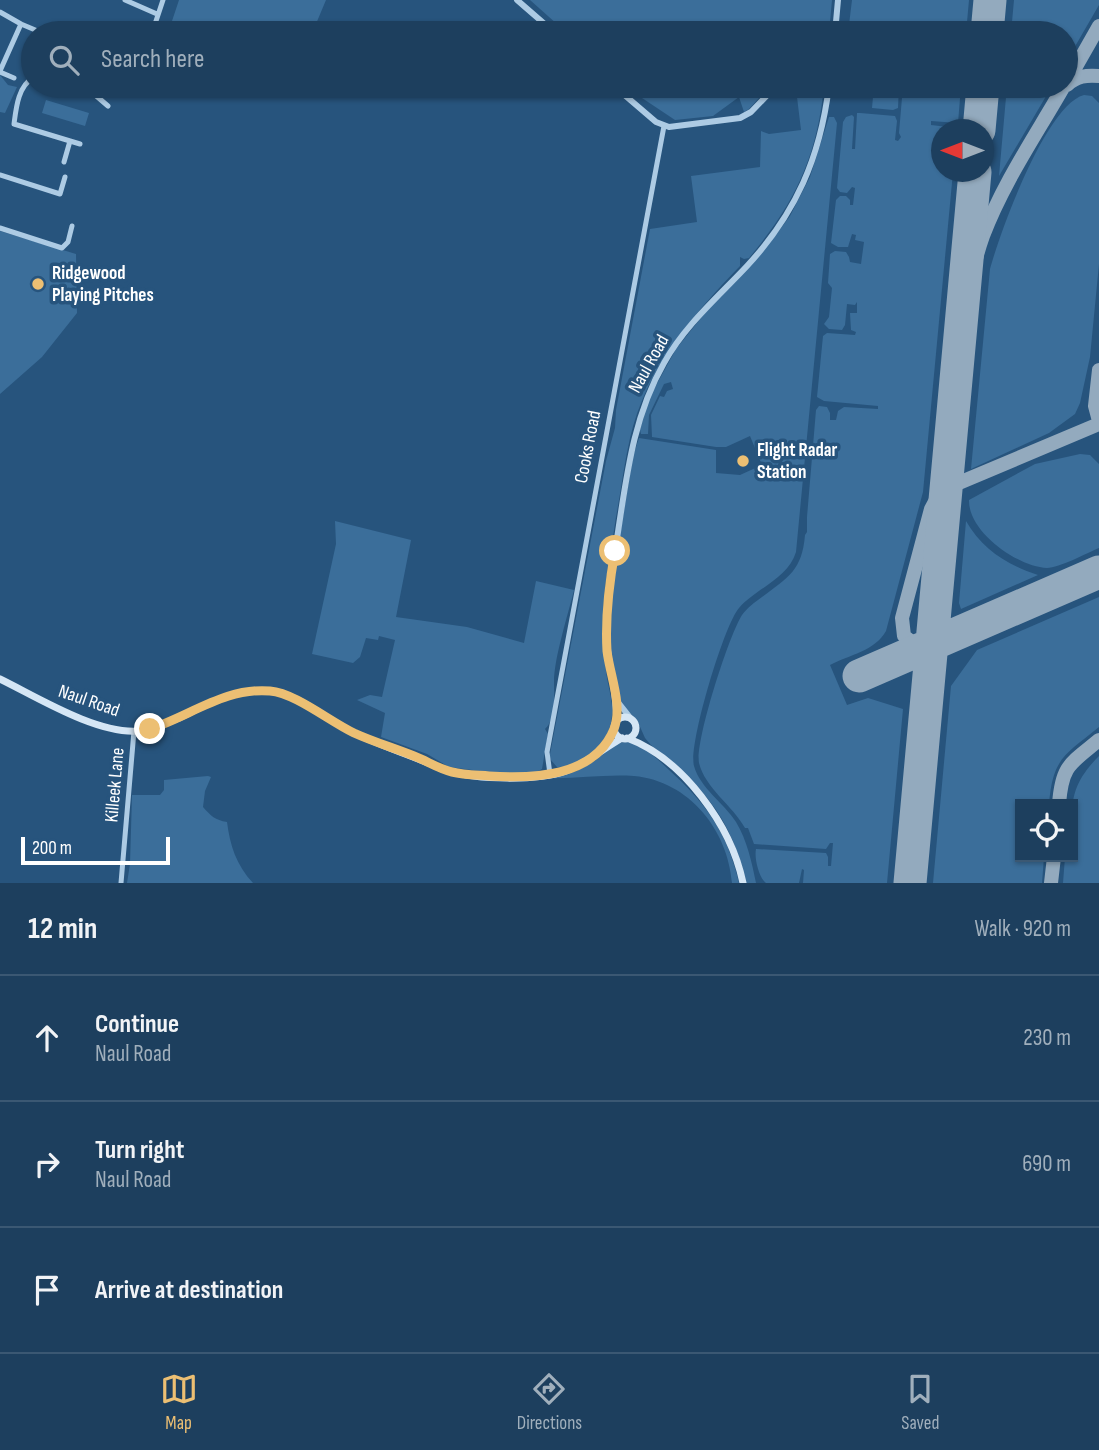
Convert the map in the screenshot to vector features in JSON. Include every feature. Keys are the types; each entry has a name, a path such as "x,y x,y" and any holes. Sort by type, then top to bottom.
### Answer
{"main road":[{"name":"Naul Road","path":"0,679 73,716 117,729 134,731 159,726 240,692 271,691 292,696 356,734 454,773 516,778 550,774 576,766 625,738"},
{"path":"646,745 617,734 615,725 625,717 632,720 646,745 694,787 731,841 743,883"},
{"name":"Naul Road","path":"603,749 615,725"},
{"path":"625,738 632,736 635,729"}],"street":[{"path":"125,0 157,14"},
{"path":"155,21 163,0"},
{"path":"517,0 541,21"},
{"path":"836,21 838,0"},
{"path":"0,12 21,23"},
{"path":"14,78 0,71 21,26"},
{"path":"14,124 21,93"},
{"path":"98,98 108,106"},
{"path":"629,98 664,126 675,127 740,118 751,112 764,98"},
{"name":"Naul Road","path":"615,725 616,700 607,651 607,603 641,413 664,362 710,302 747,265 791,209 806,181 816,152 827,98"},
{"path":"4,122 80,144"},
{"name":"Cooks Road","path":"550,774 547,752 664,126"},
{"path":"64,162 70,141"},
{"path":"0,176 68,196"},
{"path":"60,194 65,177"},
{"path":"0,228 62,248 68,242 72,226"},
{"name":"Naul Road","path":"616,700 632,720"},
{"name":"Killeek Lane","path":"121,883 134,731"}],"shaded area":[{"path":"179,0 326,0 317,21 172,21"},
{"path":"530,0 832,0 830,21 554,21"},
{"path":"852,0 969,0 967,21 849,21"},
{"path":"1014,0 1099,0 1099,5 1078,41 1078,21 1012,21"},
{"path":"0,75 8,85 17,87 5,113 0,112"},
{"path":"1084,95 1092,96 1099,103 1099,264 1090,357 1080,403 1075,414 1049,433 971,469 990,269 1014,200 1040,145 1069,104"},
{"path":"642,98 738,98 713,116 675,120"},
{"path":"739,98 759,98 749,109 744,112"},
{"path":"797,98 823,98 809,157 779,218 749,258 740,257 740,266 688,324 647,388 630,438 604,596 603,641 612,703 611,723 604,739 591,754 574,764 557,767 550,759 550,754 606,461 615,428 616,410 650,229 697,222 691,176 760,167 761,131 769,134 801,130"},
{"path":"873,98 898,98 898,108 893,110 872,108"},
{"path":"902,98 960,98 958,119 931,119 931,182 952,182 923,492 886,631 868,648 830,665 847,705 868,698 903,709 887,883 803,883 802,869 799,883 766,883 758,868 756,849 826,853 828,866 831,866 833,843 826,849 754,844 748,828 745,828 702,772 699,751 702,733 722,665 742,615 787,578 801,557 807,532 816,410 819,406 827,407 830,420 836,420 838,411 844,407 878,409 878,406 824,401 817,397 823,336 827,333 855,335 856,332 851,330 850,313 857,313 857,302 855,305 847,304 842,330 829,329 824,324 829,317 832,288 828,283 830,254 835,251 846,252 850,262 861,264 864,242 855,240 856,235 852,234 848,247 838,247 831,243 836,200 840,196 846,196 850,205 853,205 855,188 852,187 847,193 840,192 837,188 843,122 846,117 854,117 852,149 855,149 857,113 895,116 895,140 898,141 901,137"},
{"path":"1006,98 1045,98 999,176"},
{"path":"46,100 89,113 85,126 42,113"},
{"path":"829,117 834,117 837,123 796,552 779,576 739,608 725,637 696,735 694,766 697,774 731,815 743,836 756,883 746,883 735,845 716,810 694,784 651,745 637,720 619,699 609,642 611,590 633,456 639,438 716,450 716,473 740,475 762,465 750,436 726,447 652,437 651,415 660,396 664,397 667,391 673,389 671,382 664,384 649,415 648,434 641,434 640,430 648,400 676,349 790,216 810,177"},
{"name":"Ridgewood Playing Pitches","path":"0,231 76,254 77,313 42,357 0,394"},
{"path":"1080,454 1090,455 1099,464 1099,548 1058,566 1035,566 997,546 977,524 969,500 1035,464"},
{"path":"335,521 411,540 396,617 467,627 524,643 536,581 574,590 556,661 554,707 549,725 545,729 548,734 542,769 533,774 504,774 449,767 427,754 381,737 385,713 357,700 370,695 382,697 395,640 379,636 378,640 366,638 360,657 353,663 312,654 336,544"},
{"path":"966,521 972,531 996,555 1038,575 961,609 959,603"},
{"path":"1099,597 1099,727 1063,758 1054,776 1050,799 1015,799 1015,862 1044,862 1042,883 933,883 951,686 977,650"},
{"path":"630,741 660,762 705,807 729,849 739,883 732,883 729,863 714,827 688,798 672,787 634,776 547,778 577,771 616,744"},
{"path":"1099,756 1099,883 1063,883 1065,862 1078,862 1078,799 1074,799 1080,780"},
{"path":"211,777 205,791 203,807 214,817 227,822 235,854 253,883 127,883 132,795 160,795 164,790 164,780"}],"taxiway":[{"path":"1078,63 1099,26"},
{"path":"1078,78 1099,76"},
{"path":"961,330 976,259 991,216 1057,98"},
{"path":"1099,370 1095,406 1099,421"},
{"path":"929,646 916,645 904,636 902,618 931,509 938,496 954,485 1099,424"},
{"path":"1059,799 1062,781 1069,766 1099,740"},
{"path":"1051,883 1053,862"}],"runway":[{"path":"988,21 990,0"},
{"path":"980,119 982,98"},
{"path":"910,883 974,182"},
{"path":"859,676 1099,572"}],"place":[{"name":"Ridgewood Playing Pitches","path":"38,284"},
{"name":"Flight Radar Station","path":"743,461"}],"route":[{"path":"150,729 222,698 240,692 262,690 292,696 356,734 454,773 516,778 563,772 590,759 603,749 616,722 616,700 607,651 607,603 615,551"}]}
